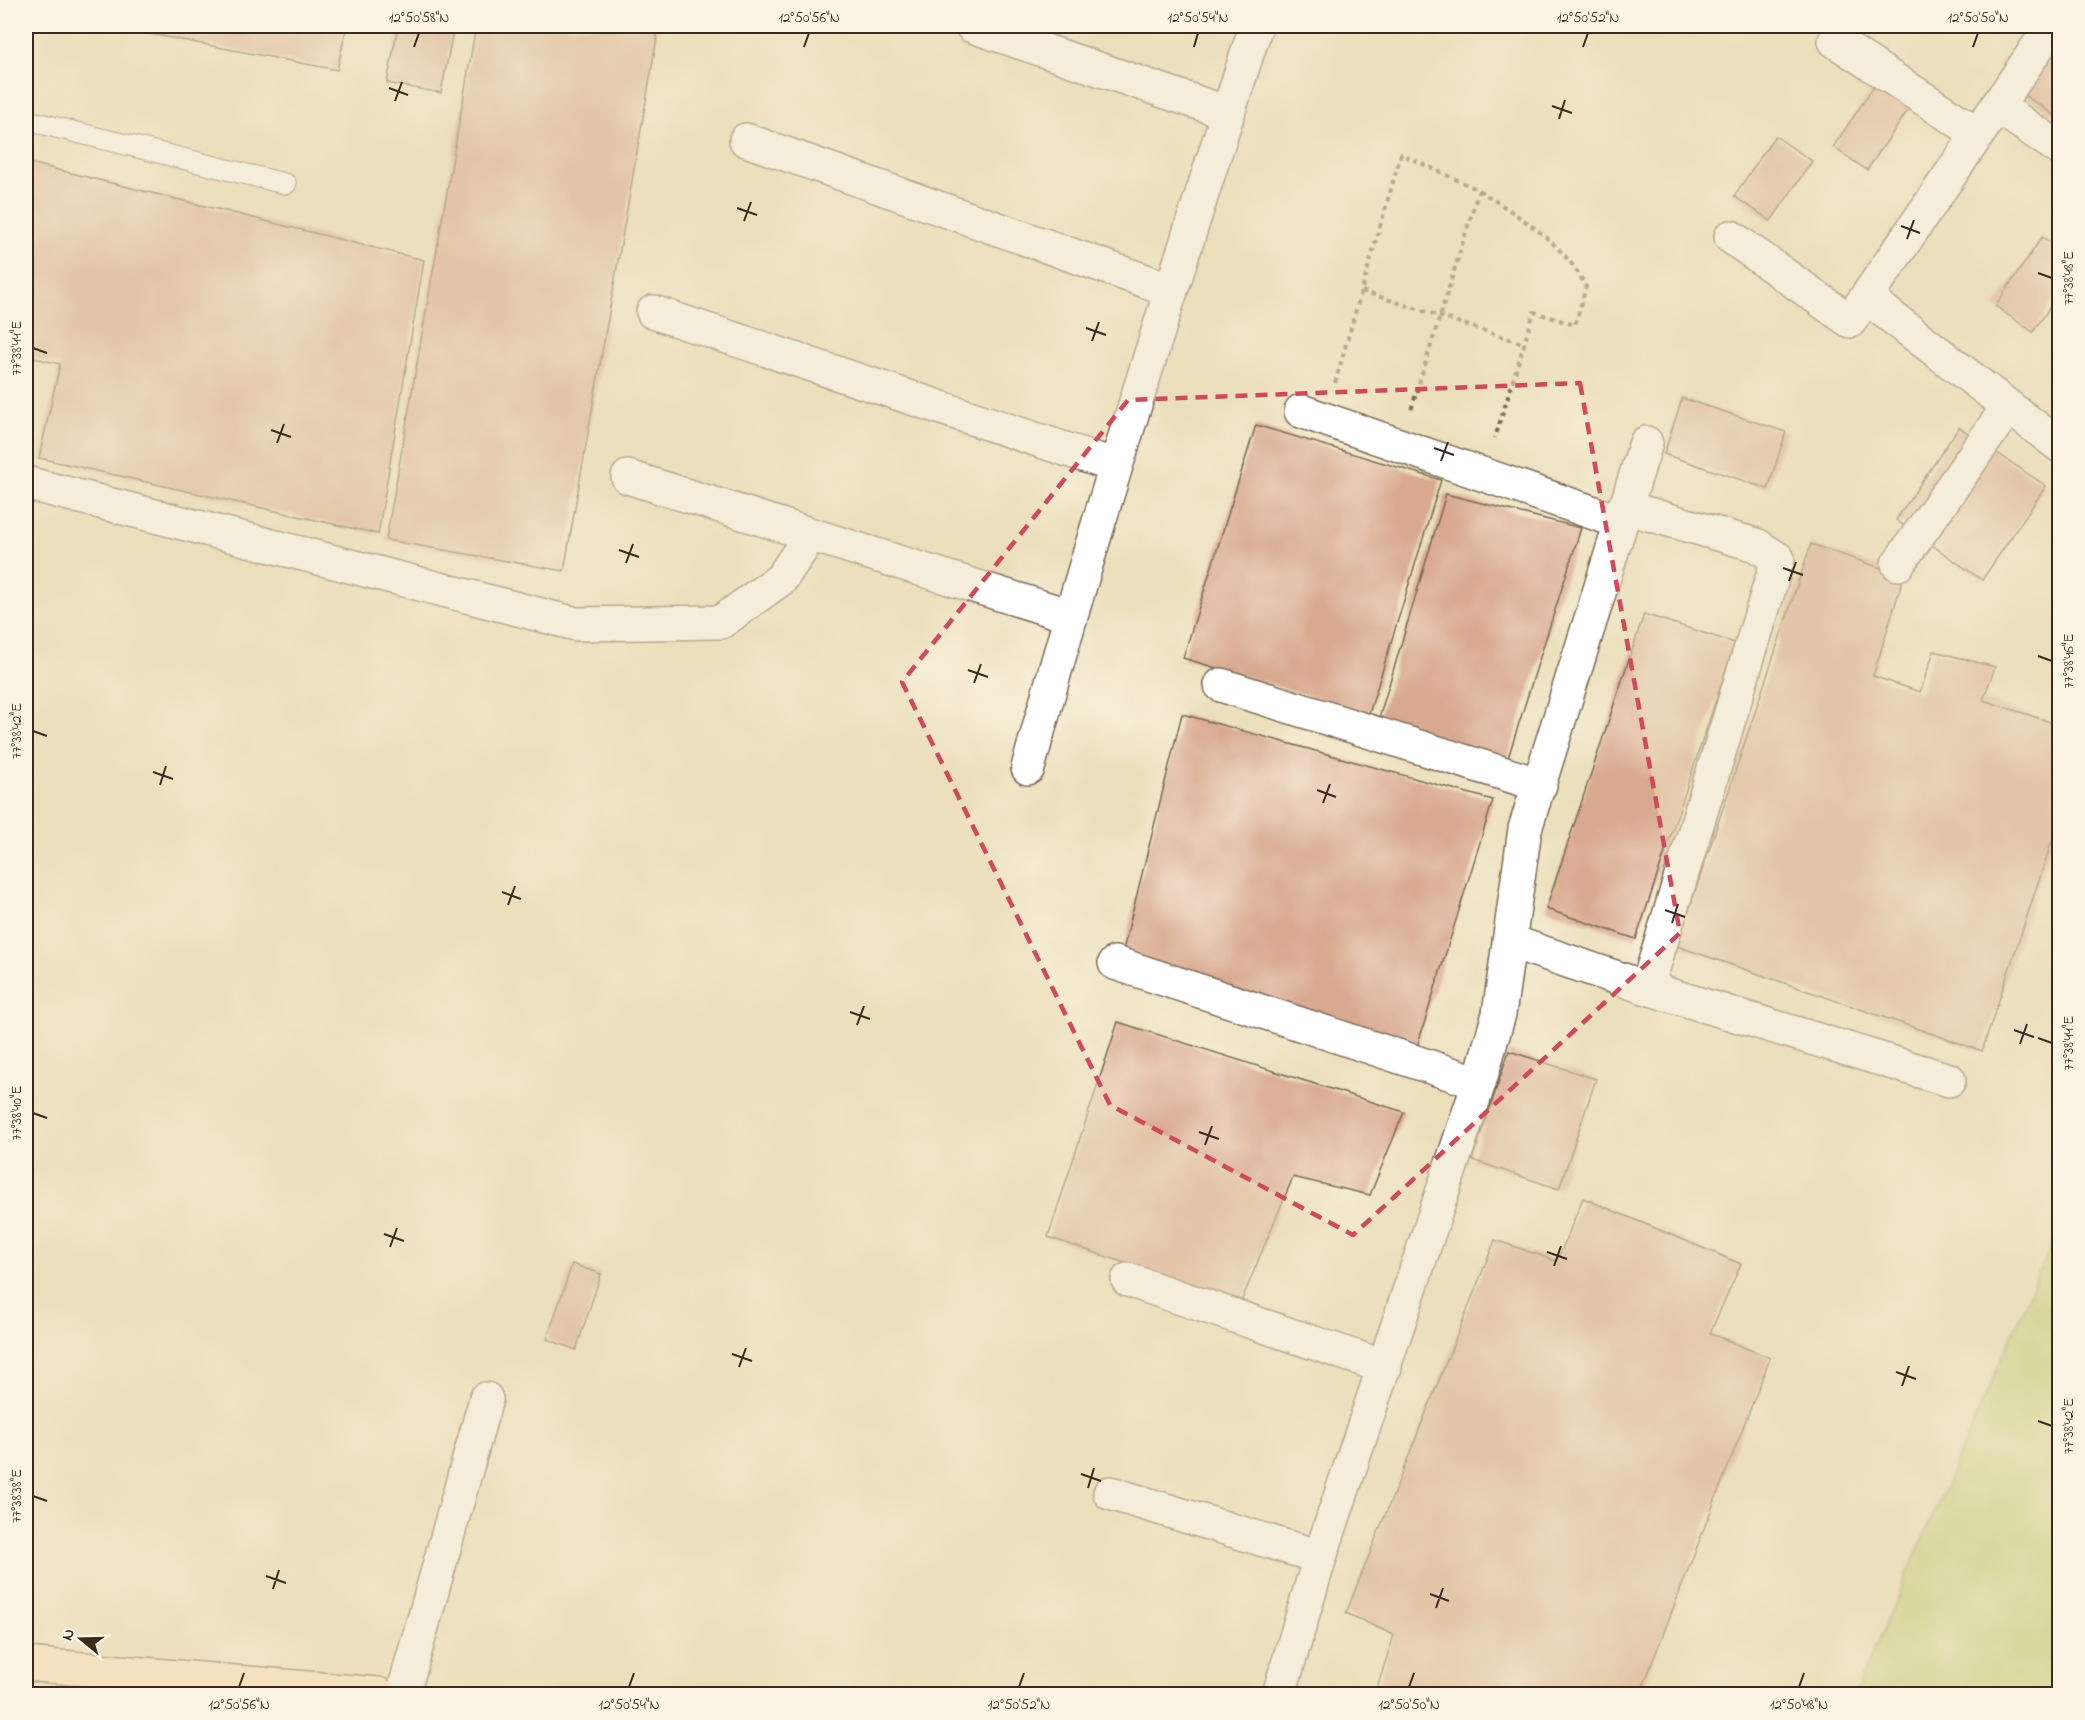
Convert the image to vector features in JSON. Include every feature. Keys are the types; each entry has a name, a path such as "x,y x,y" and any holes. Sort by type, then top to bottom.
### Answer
{"street":[{"path":"972,26 1228,113"},
{"path":"1028,768 1070,616 1116,466 1256,26"},
{"path":"1731,237 1850,321 2052,26"},
{"path":"1835,41 1978,134"},
{"path":"1997,106 2060,149"},
{"path":"746,140 1172,290"},
{"path":"1867,298 2060,446"},
{"path":"653,312 1116,466"},
{"path":"1898,564 2008,407"},
{"path":"1301,411 1402,448 1622,514 1756,545 1778,559 1647,988"},
{"path":"1279,1695 1320,1557 1479,1083 1499,1014 1525,829 1646,443"},
{"path":"628,477 1070,616"},
{"path":"26,483 576,624 722,622 781,579 811,535"},
{"path":"1221,685 1540,785"},
{"path":"1509,941 1647,988 1948,1080"},
{"path":"1115,963 1479,1083"},
{"path":"1128,1280 1385,1367"},
{"path":"403,1695 486,1399"},
{"path":"1110,1493 1320,1557"},
{"path":"26,1664 106,1683 378,1695"}],"lane":[{"path":"26,120 286,184"}],"path":[{"path":"1332,393 1401,154 1479,190 1549,237 1575,264 1586,287 1575,325 1534,312 1496,438 1485,435"},
{"path":"1402,448 1479,190"},
{"path":"1362,291 1525,344"}],"highlighted area":[{"path":"1580,383 1680,933 1353,1235 1110,1105 902,682 1128,400"}],"green space":[{"path":"2059,1227 2059,1694 1855,1694"}],"building":[{"path":"110,26 347,26 337,70"},
{"path":"398,26 454,26 441,93 387,83"},
{"path":"476,26 659,26 564,571 386,540"},
{"path":"2048,38 2060,46 2060,107 2054,115 2014,88"},
{"path":"1879,79 1913,103 1867,170 1833,147"},
{"path":"1775,136 1812,161 1771,221 1734,196"},
{"path":"26,162 424,260 378,534 39,458 60,364 26,356"},
{"path":"2042,237 2060,249 2060,292 2033,332 1995,306"},
{"path":"1682,398 1786,432 1768,489 1664,454"},
{"path":"1256,425 1441,480 1369,714 1183,658"},
{"path":"1959,427 2046,486 1982,580 1896,520"},
{"path":"1446,494 1581,528 1507,761 1377,725"},
{"path":"1811,544 1904,576 1873,676 1920,692 1934,651 1995,667 1983,700 2060,725 2060,817 1982,1051 1677,946"},
{"path":"1644,614 1735,643 1636,939 1546,909"},
{"path":"1182,714 1493,800 1415,1053 1122,954"},
{"path":"1118,1022 1404,1112 1370,1195 1293,1177 1241,1302 1048,1237"},
{"path":"1509,1051 1596,1079 1559,1189 1472,1160"},
{"path":"1583,1198 1741,1264 1710,1333 1770,1358 1640,1694 1569,1694 1563,1692 1562,1694 1375,1694 1394,1635 1346,1613 1495,1240 1557,1261"},
{"path":"572,1264 601,1274 576,1350 547,1339"}]}
